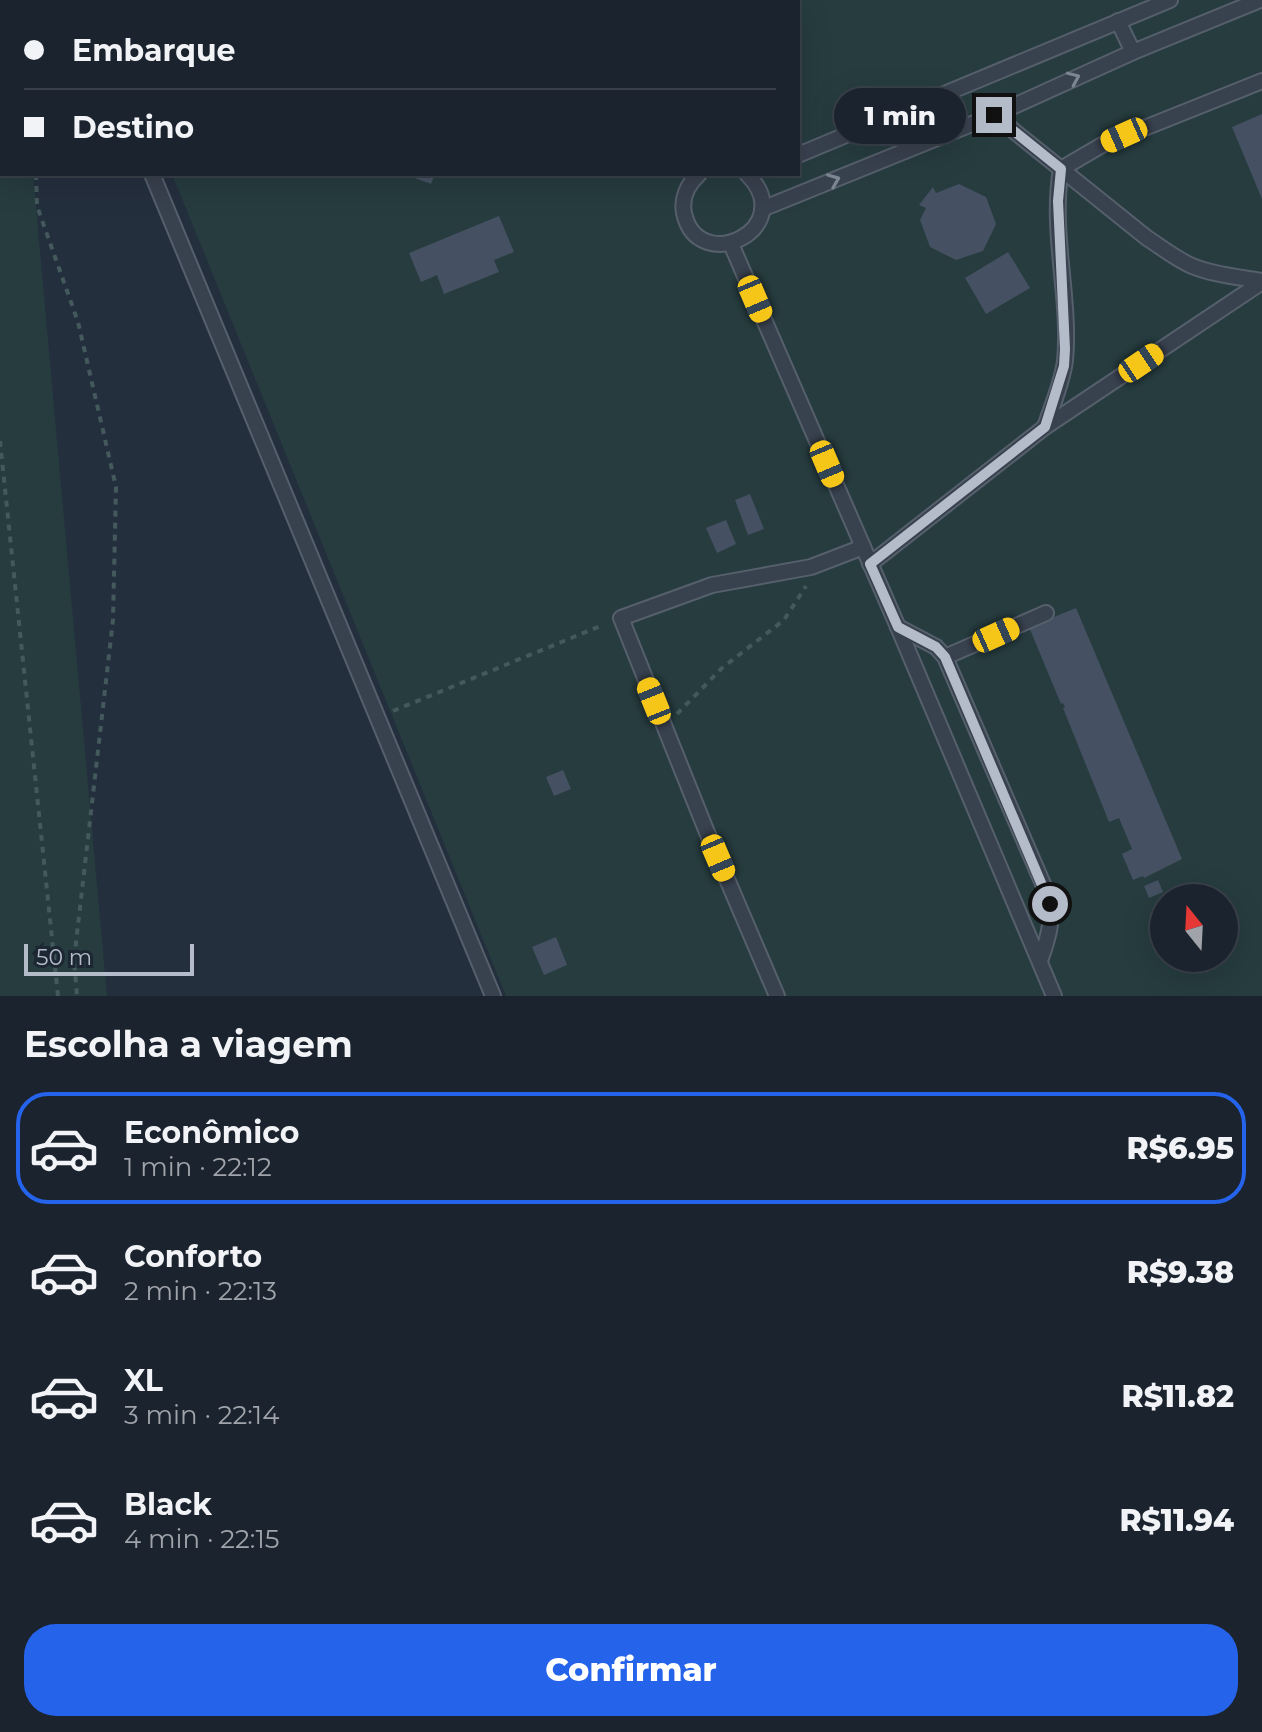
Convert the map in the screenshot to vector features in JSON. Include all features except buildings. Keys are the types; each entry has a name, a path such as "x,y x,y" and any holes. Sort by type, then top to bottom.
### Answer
{"lane":[{"path":"800,154 1170,0"},
{"path":"762,209 994,115 1133,52 1260,0"},
{"path":"1118,21 1133,52"},
{"path":"1045,427 1064,366 1066,332 1058,201 1061,169 1077,157 1124,135 1262,81"},
{"path":"994,115 1147,238 1189,265 1209,272 1262,281"},
{"path":"153,176 493,996"},
{"path":"698,176 686,192 683,203 689,226 707,241 731,244 746,237 757,225 762,209 760,191 750,176"},
{"path":"731,244 1054,996"},
{"path":"870,564 1045,427 1262,281"},
{"path":"777,996 621,618 712,585 811,567 863,547"},
{"path":"945,657 1046,613"},
{"path":"898,627 936,647 945,657 1050,904 1050,933 1040,961"}],"path":[{"path":"36,176 37,206 78,322 116,487 113,620 74,960 77,996"},
{"path":"0,441 58,996"},
{"path":"665,728 684,704 722,668 784,620 805,589 811,567"},
{"path":"378,718 621,618"}],"green space":[{"path":"800,0 1262,0 1262,996 506,996 173,176 800,176"},
{"path":"0,176 33,176 107,996 0,996"}],"route":[{"path":"994,115 1061,169 1058,201 1066,332 1064,366 1057,392 1045,427 870,564 898,627 936,647 945,657 1050,904"}]}
